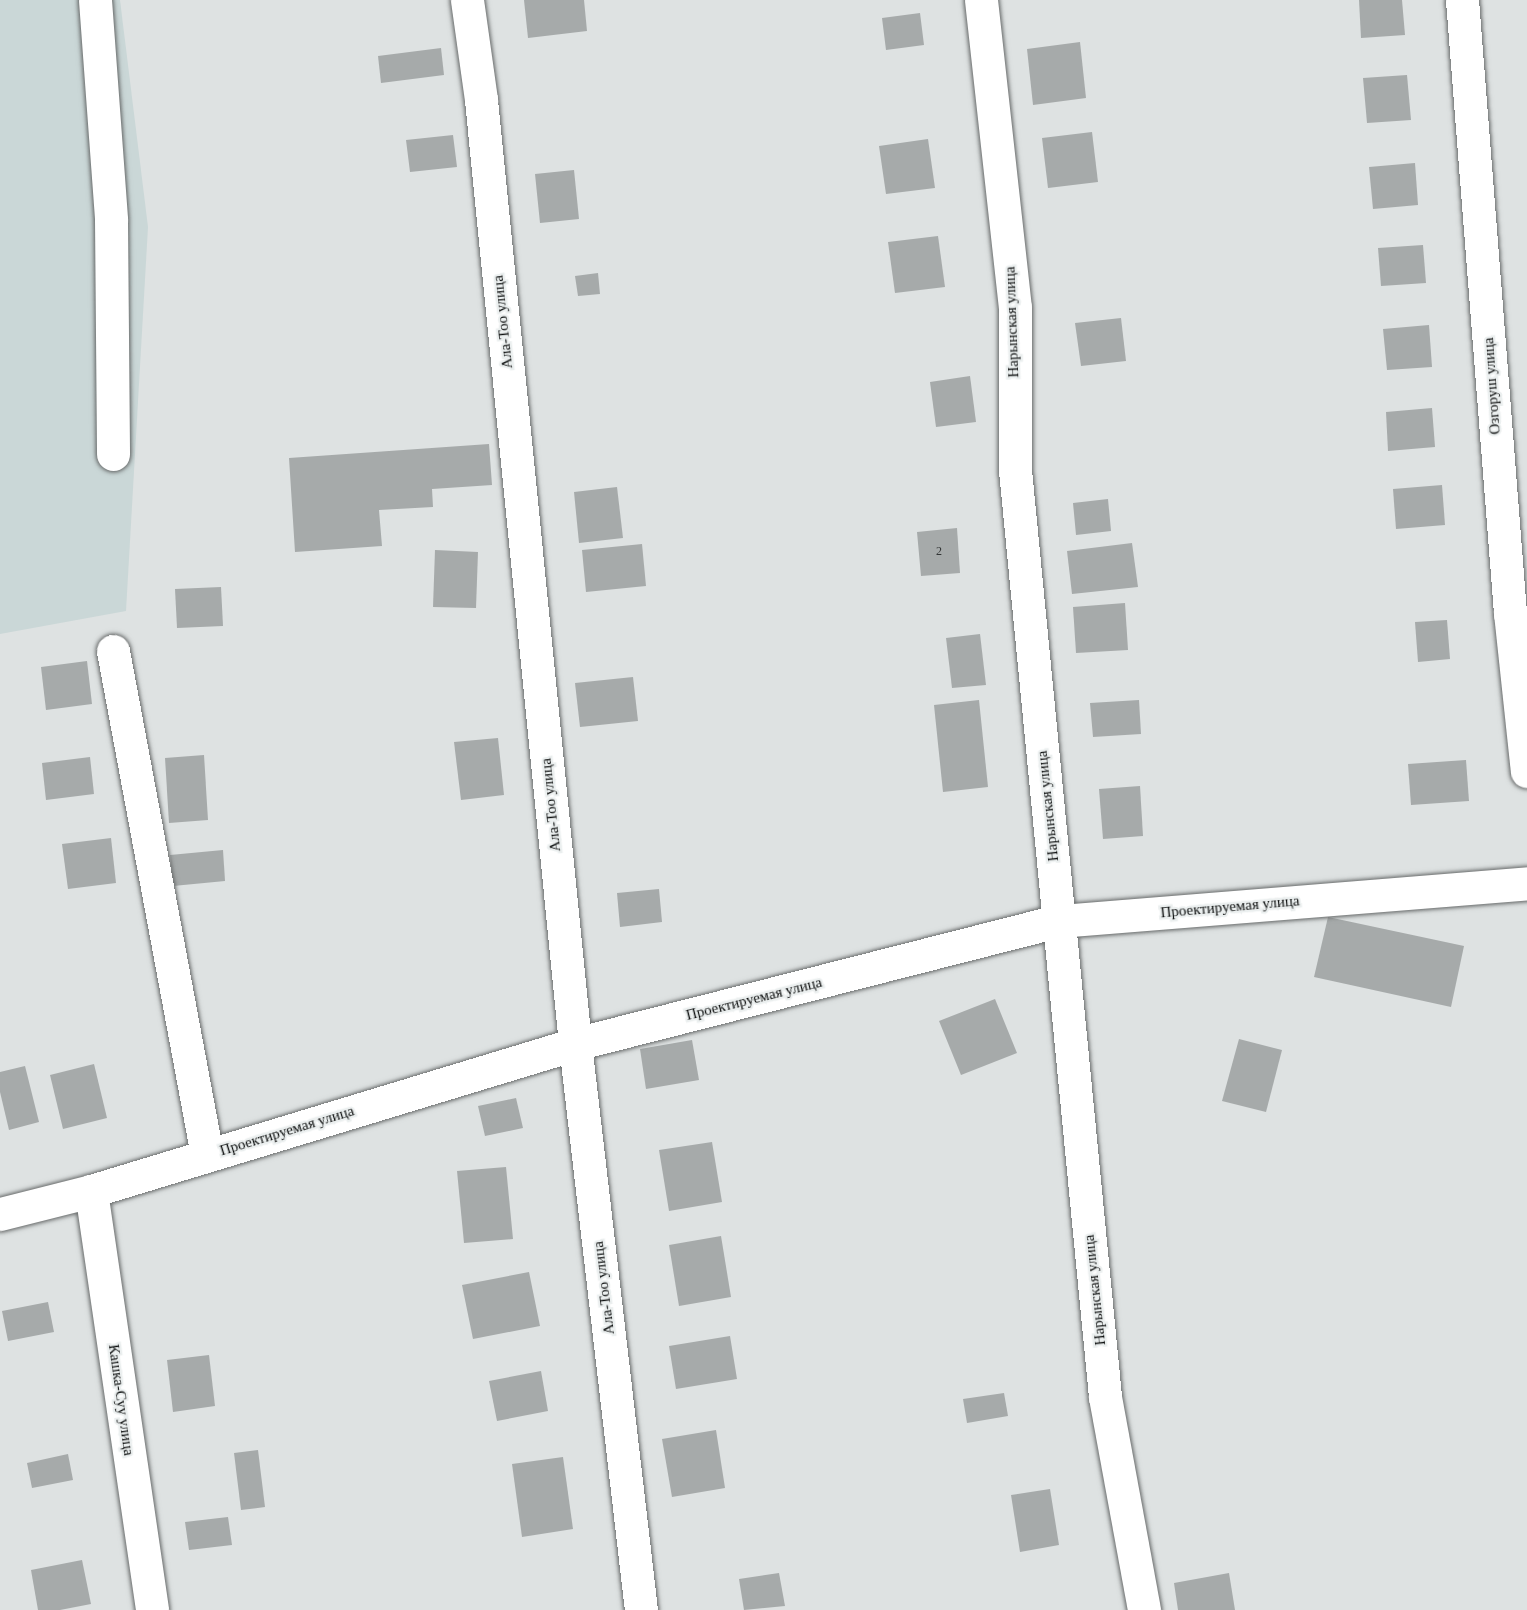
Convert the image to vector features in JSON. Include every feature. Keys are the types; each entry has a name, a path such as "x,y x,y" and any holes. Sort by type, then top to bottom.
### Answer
{"street":[{"path":"95,0 111,220 113,454"},
{"name":"Ала-Тоо улица","path":"467,0 481,100 575,1044 641,1610"},
{"name":"Нарынская улица","path":"981,0 1015,307 1015,470 1106,1397 1144,1610"},
{"name":"Озгоруш улица","path":"1462,0 1509,602 1527,771"},
{"path":"112,651 207,1155"},
{"name":"Проектируемая улица","path":"0,1214 91,1191 575,1044 1059,921 1527,883"},
{"name":"Кашка-Суу улица","path":"91,1191 152,1610"}],"shaded area":[{"path":"0,0 120,0 148,227 126,611 0,634"}],"building":[{"path":"524,0 584,0 587,31 528,38"},
{"path":"1359,0 1402,0 1405,35 1361,38"},
{"path":"920,13 924,45 886,50 882,18"},
{"path":"1080,42 1086,98 1033,105 1027,49"},
{"path":"441,48 444,75 381,83 378,56"},
{"path":"1407,75 1411,120 1367,123 1363,78"},
{"path":"1092,132 1098,182 1048,188 1042,138"},
{"path":"453,135 457,167 410,172 406,140"},
{"path":"928,139 935,188 886,194 879,146"},
{"path":"1415,163 1418,205 1373,209 1369,167"},
{"path":"574,170 579,219 540,223 535,174"},
{"path":"938,236 945,287 895,293 888,242"},
{"path":"1423,245 1426,283 1381,286 1378,248"},
{"path":"598,273 600,294 578,296 575,276"},
{"path":"1121,318 1126,361 1081,366 1075,323"},
{"path":"1429,325 1432,367 1387,370 1383,329"},
{"path":"970,376 976,422 936,427 930,382"},
{"path":"1432,408 1435,447 1388,451 1386,412"},
{"path":"489,444 492,485 432,489 433,507 379,510 382,546 295,552 289,458"},
{"path":"1442,485 1445,525 1396,529 1393,489"},
{"path":"617,487 623,538 579,543 574,492"},
{"path":"1108,499 1111,531 1076,535 1073,503"},
{"path":"957,528 960,573 921,576 917,532"},
{"path":"1132,543 1138,587 1072,594 1067,551"},
{"path":"642,544 646,586 586,592 582,550"},
{"path":"435,550 478,552 476,608 433,607"},
{"path":"221,587 223,626 177,628 175,589"},
{"path":"1125,603 1128,650 1076,653 1073,607"},
{"path":"1447,620 1450,659 1418,662 1415,622"},
{"path":"980,634 986,685 952,688 946,638"},
{"path":"87,661 92,704 46,710 41,667"},
{"path":"633,677 638,721 580,727 575,683"},
{"path":"979,700 988,787 943,792 934,705"},
{"path":"1139,700 1141,734 1093,737 1090,703"},
{"path":"498,738 504,795 461,800 454,742"},
{"path":"204,755 208,820 169,823 165,758"},
{"path":"90,757 94,794 46,800 42,763"},
{"path":"1466,760 1469,801 1411,805 1408,764"},
{"path":"1140,786 1143,836 1103,839 1099,789"},
{"path":"111,838 116,883 68,889 62,844"},
{"path":"223,850 225,881 173,886 170,855"},
{"path":"659,889 662,922 620,927 617,893"},
{"path":"1328,917 1464,946 1451,1007 1314,977"},
{"path":"995,999 1017,1053 961,1075 939,1021"},
{"path":"1239,1039 1282,1050 1266,1112 1222,1101"},
{"path":"692,1040 699,1080 646,1089 640,1049"},
{"path":"94,1064 107,1118 63,1129 50,1075"},
{"path":"25,1066 39,1122 9,1130 0,1092 0,1072"},
{"path":"516,1098 523,1128 485,1136 478,1106"},
{"path":"712,1142 722,1202 669,1211 659,1150"},
{"path":"506,1167 513,1239 464,1243 457,1171"},
{"path":"721,1236 731,1297 679,1306 669,1245"},
{"path":"529,1272 540,1326 473,1339 462,1285"},
{"path":"48,1302 54,1332 8,1341 2,1311"},
{"path":"730,1336 737,1379 676,1389 669,1346"},
{"path":"209,1355 215,1406 173,1412 167,1360"},
{"path":"541,1371 548,1411 497,1421 489,1381"},
{"path":"1004,1393 1008,1416 967,1423 963,1399"},
{"path":"716,1430 725,1488 672,1497 662,1439"},
{"path":"258,1450 265,1507 241,1510 234,1453"},
{"path":"68,1454 73,1480 32,1488 27,1463"},
{"path":"563,1457 573,1529 522,1537 512,1464"},
{"path":"1050,1489 1059,1545 1020,1552 1011,1495"},
{"path":"228,1517 232,1545 189,1550 185,1522"},
{"path":"82,1560 91,1604 60,1610 38,1610 31,1570"},
{"path":"779,1573 785,1606 744,1610 739,1579"},
{"path":"1229,1573 1235,1610 1178,1610 1174,1583"}]}
